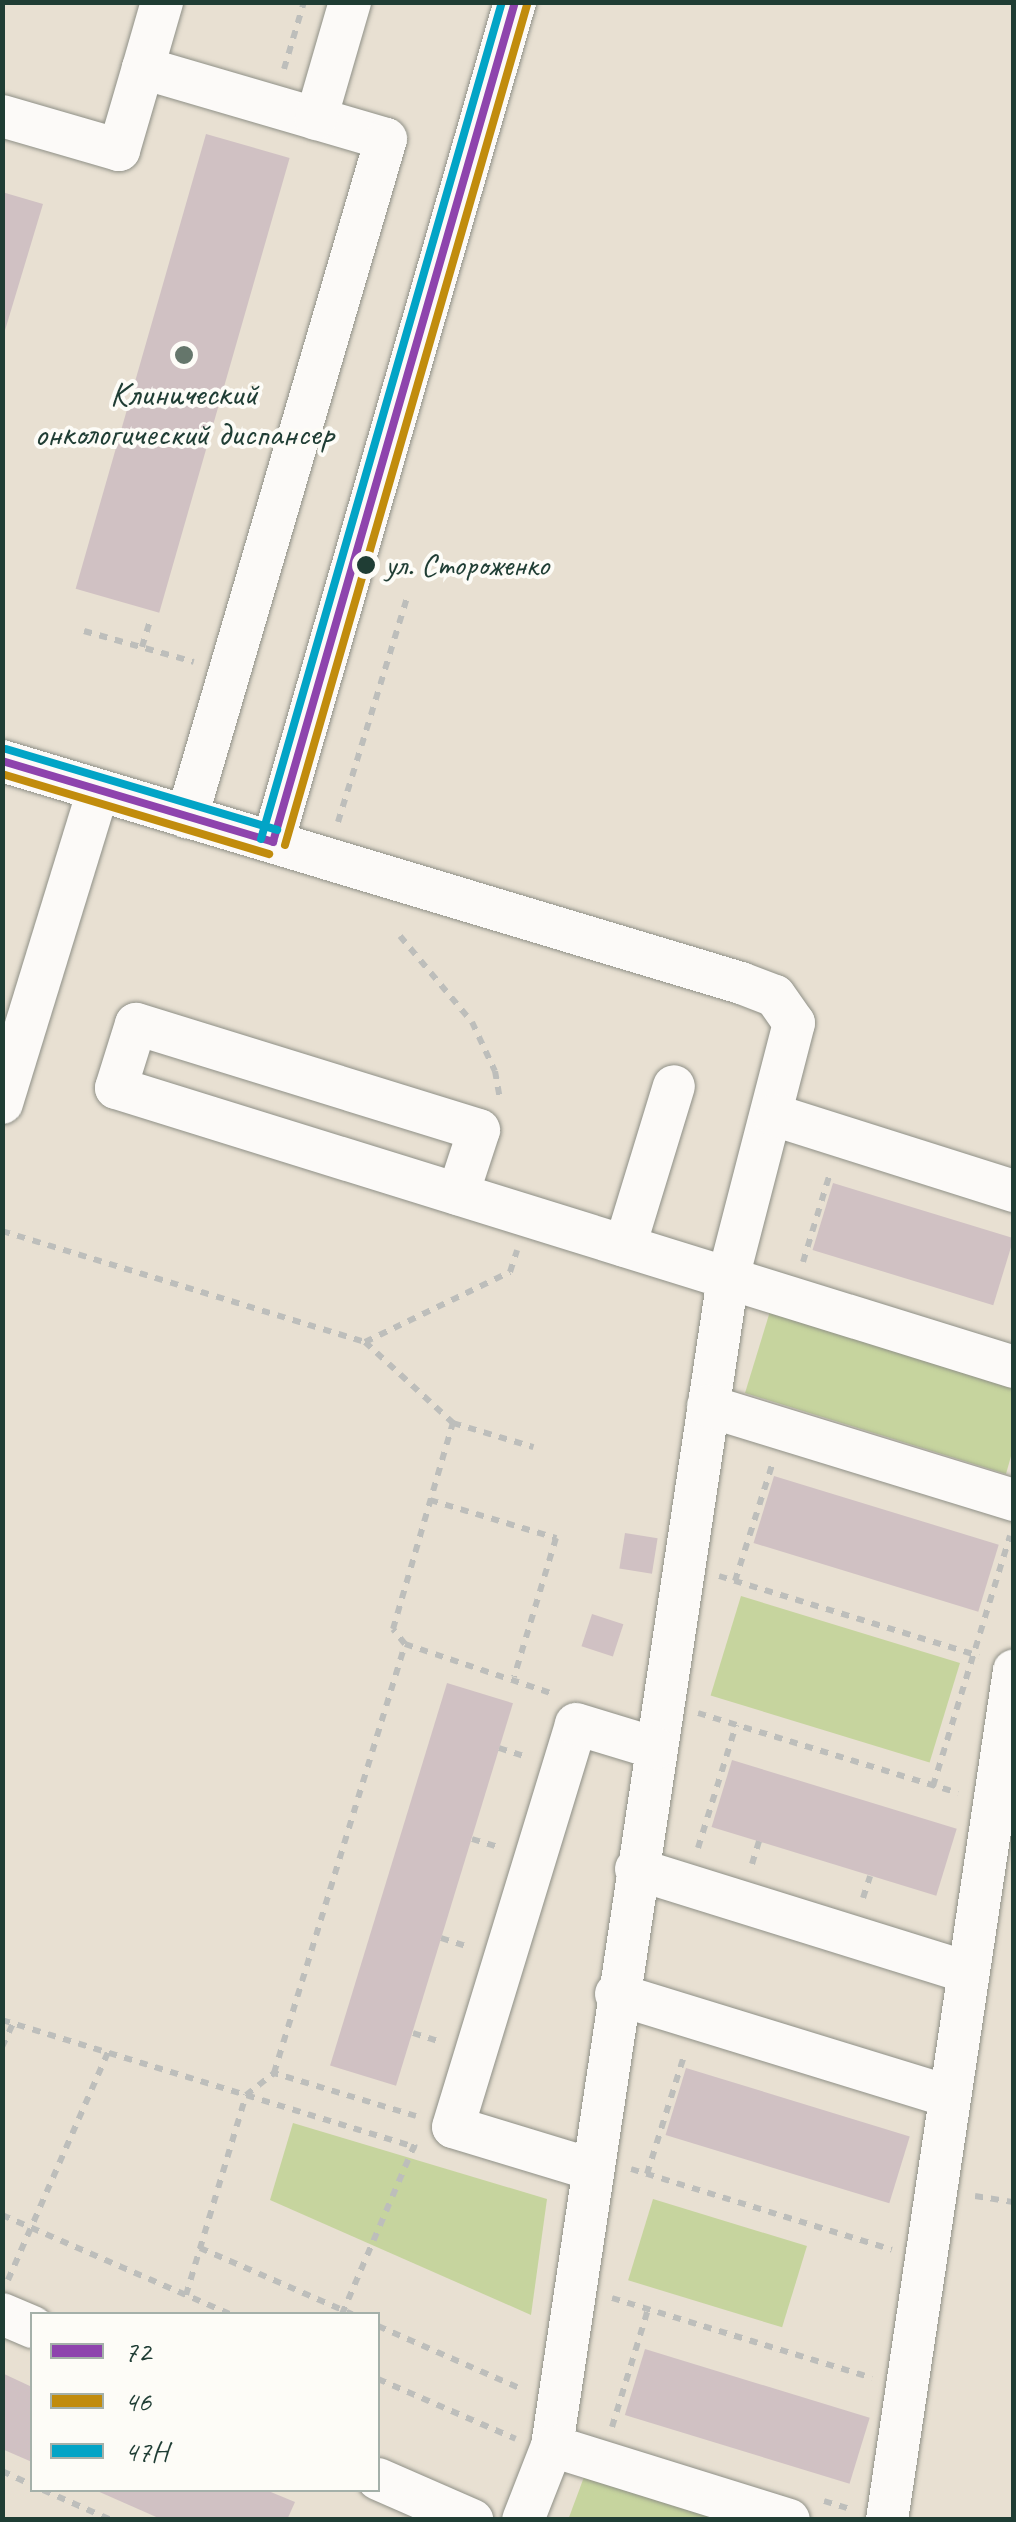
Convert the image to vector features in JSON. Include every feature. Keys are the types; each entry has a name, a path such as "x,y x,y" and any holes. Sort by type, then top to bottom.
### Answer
{"street":[{"path":"2,116 119,150 162,2"},
{"path":"316,119 350,2"},
{"path":"273,842 515,2"},
{"path":"143,68 386,139 187,816"},
{"path":"2,761 775,996 794,1023 774,1116 728,1278 616,1994 558,2404 550,2450 522,2520"},
{"path":"2,1103 98,790"},
{"path":"458,1194 479,1130 136,1024 116,1088 1014,1367"},
{"path":"625,1246 674,1086"},
{"path":"774,1116 1014,1190"},
{"path":"708,1406 1014,1500"},
{"path":"873,2506 907,2389 904,2247 948,2096 993,1804 1000,1664"},
{"path":"591,2163 453,2127 576,1724 655,1748"},
{"path":"636,1869 967,1972"},
{"path":"616,1994 948,2096"},
{"path":"2,2314 30,2326"},
{"path":"550,2450 796,2507"},
{"path":"380,2479 472,2520"}],"path":[{"path":"274,106 304,2"},
{"path":"338,822 408,594"},
{"path":"142,647 150,622"},
{"path":"84,630 229,672"},
{"path":"400,936 472,1022 496,1071 501,1108"},
{"path":"815,1274 800,1270 834,1161"},
{"path":"2,1231 366,1342 453,1423 533,1447"},
{"path":"366,1342 510,1272"},
{"path":"453,1423 392,1629 405,1644 555,1690"},
{"path":"736,1581 777,1447"},
{"path":"430,1500 556,1538 514,1677"},
{"path":"933,1786 1014,1525"},
{"path":"683,1565 1000,1664"},
{"path":"186,2295 246,2095 274,2073 405,1644"},
{"path":"662,1702 993,1804"},
{"path":"716,1856 698,1851 736,1724"},
{"path":"499,1748 534,1759"},
{"path":"472,1838 507,1849"},
{"path":"751,1867 759,1842"},
{"path":"733,1862 770,1873"},
{"path":"862,1902 870,1876"},
{"path":"844,1896 878,1906"},
{"path":"442,1938 476,1949"},
{"path":"2,2020 246,2095"},
{"path":"2,2047 13,2023"},
{"path":"413,2034 447,2044"},
{"path":"647,2174 690,2038"},
{"path":"2,2292 108,2052"},
{"path":"274,2073 425,2119 346,2312"},
{"path":"591,2163 647,2174 904,2247"},
{"path":"2,2216 225,2312"},
{"path":"200,2248 344,2312"},
{"path":"574,2286 907,2389"},
{"path":"626,2440 610,2435 648,2308"},
{"path":"380,2327 558,2404"},
{"path":"380,2380 550,2450"},
{"path":"2,2472 30,2484"},
{"path":"48,2492 111,2520"},
{"path":"796,2507 854,2510 873,2506"}],"green space":[{"path":"771,1308 1013,1383 1013,1449 1006,1474 745,1393"},
{"path":"741,1596 960,1663 930,1762 711,1695"},
{"path":"293,2123 547,2199 531,2315 270,2200"},
{"path":"653,2199 807,2246 782,2327 628,2280"},
{"path":"584,2477 721,2520 568,2520"}],"building":[{"path":"206,134 290,158 159,613 76,589"},
{"path":"2,192 43,204 3,337 2,337"},
{"path":"833,1183 1014,1238 993,1305 813,1250"},
{"path":"774,1476 999,1545 978,1612 754,1543"},
{"path":"625,1533 658,1538 652,1574 619,1569"},
{"path":"592,1614 623,1624 613,1657 581,1646"},
{"path":"447,1683 513,1703 396,2086 330,2066"},
{"path":"732,1760 957,1829 936,1896 712,1827"},
{"path":"686,2068 910,2136 889,2203 666,2135"},
{"path":"645,2349 870,2418 850,2484 625,2415"},
{"path":"2,2373 30,2386 30,2461 2,2449"},
{"path":"100,2492 271,2492 295,2502 287,2520 163,2520"}],"transit line":[{"name":"47Н","path":"261,839 502,2"},
{"name":"72","path":"273,842 515,2"},
{"name":"46","path":"285,845 527,5"},
{"name":"47Н","path":"6,749 277,830"},
{"name":"72","path":"2,761 273,842"},
{"name":"46","path":"2,774 269,854"}],"place":[{"name":"Клинический онкологический диспансер","path":"184,355"},
{"name":"ул. Стороженко","path":"366,565"}]}
